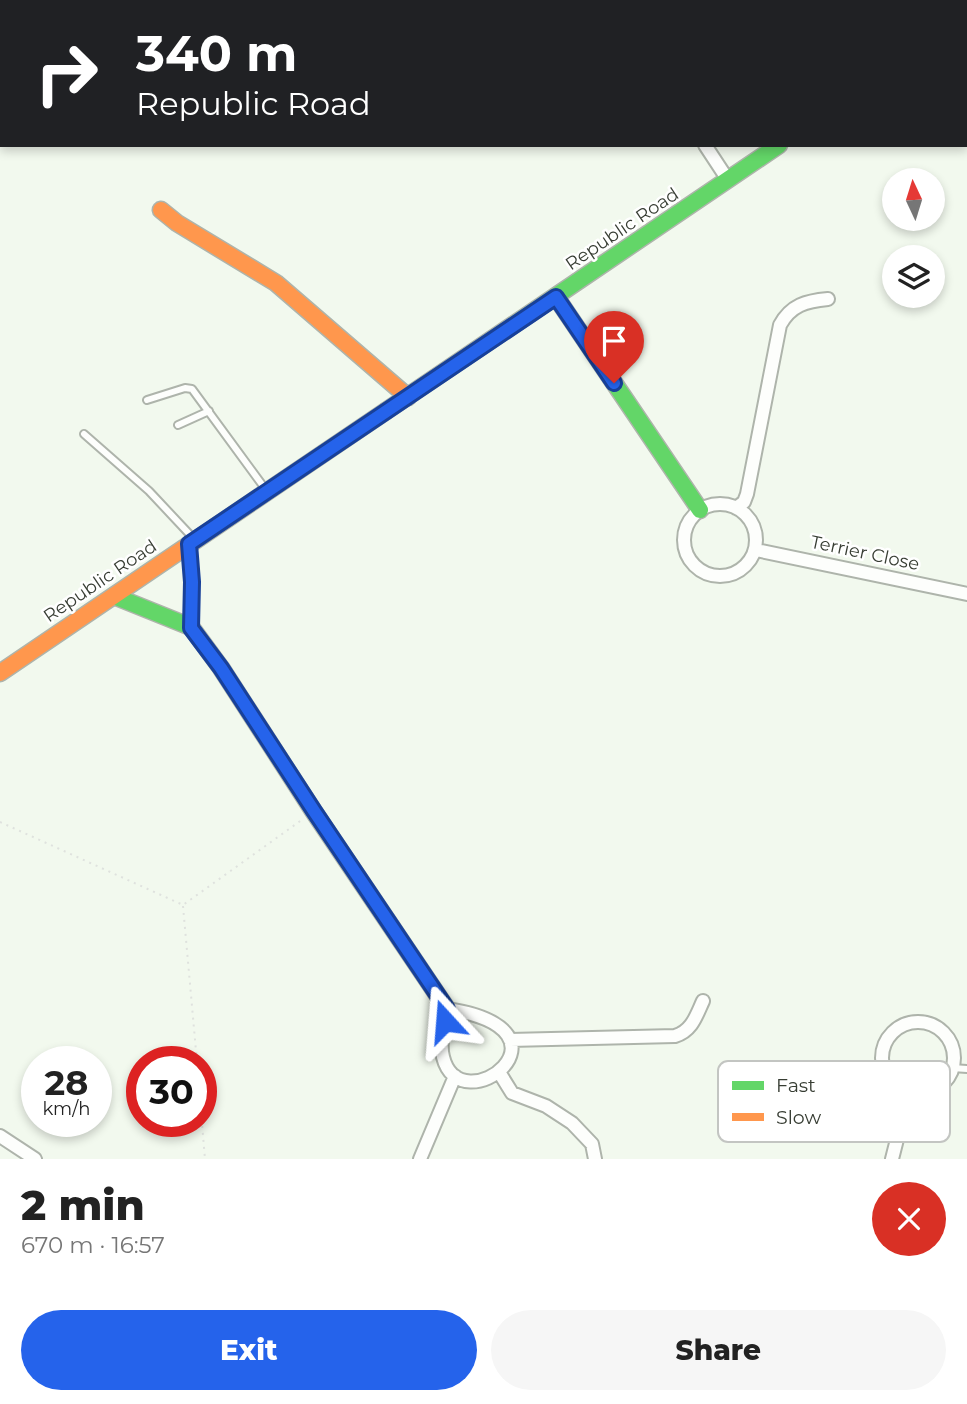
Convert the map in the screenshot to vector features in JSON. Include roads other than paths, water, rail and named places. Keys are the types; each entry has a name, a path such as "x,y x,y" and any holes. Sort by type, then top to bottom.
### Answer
{"street":[{"path":"706,147 728,180"},
{"name":"Republic Road","path":"0,673 776,147"},
{"path":"161,210 177,223 276,283 408,397"},
{"path":"556,297 700,510"},
{"path":"736,508 744,502 747,494 780,325 789,311 799,304 828,299"},
{"path":"720,504 736,508 747,515 757,538 755,550 746,567 732,575 717,576 699,570 689,558 684,540 690,521 700,510 720,504"},
{"path":"191,628 192,542"},
{"name":"Terrier Close","path":"755,550 967,594"},
{"path":"114,596 191,628 221,668 447,1009 442,1046 447,1068 455,1076 477,1082 489,1079 499,1072 508,1059 510,1041 505,1030 496,1022 477,1015 447,1009"},
{"path":"510,1041 680,1035 690,1027 703,1001"},
{"path":"882,1061 885,1043 898,1027 918,1021 937,1027 951,1042 954,1052 950,1072"},
{"path":"499,1072 512,1093 546,1106 572,1123 592,1144 595,1159"},
{"path":"421,1159 455,1076"},
{"path":"0,1136 34,1159"}],"lane":[{"path":"147,400 185,388 192,389 267,492"},
{"path":"178,425 209,411"},
{"path":"84,434 149,491 192,542"},
{"path":"952,1068 967,1069"}]}
